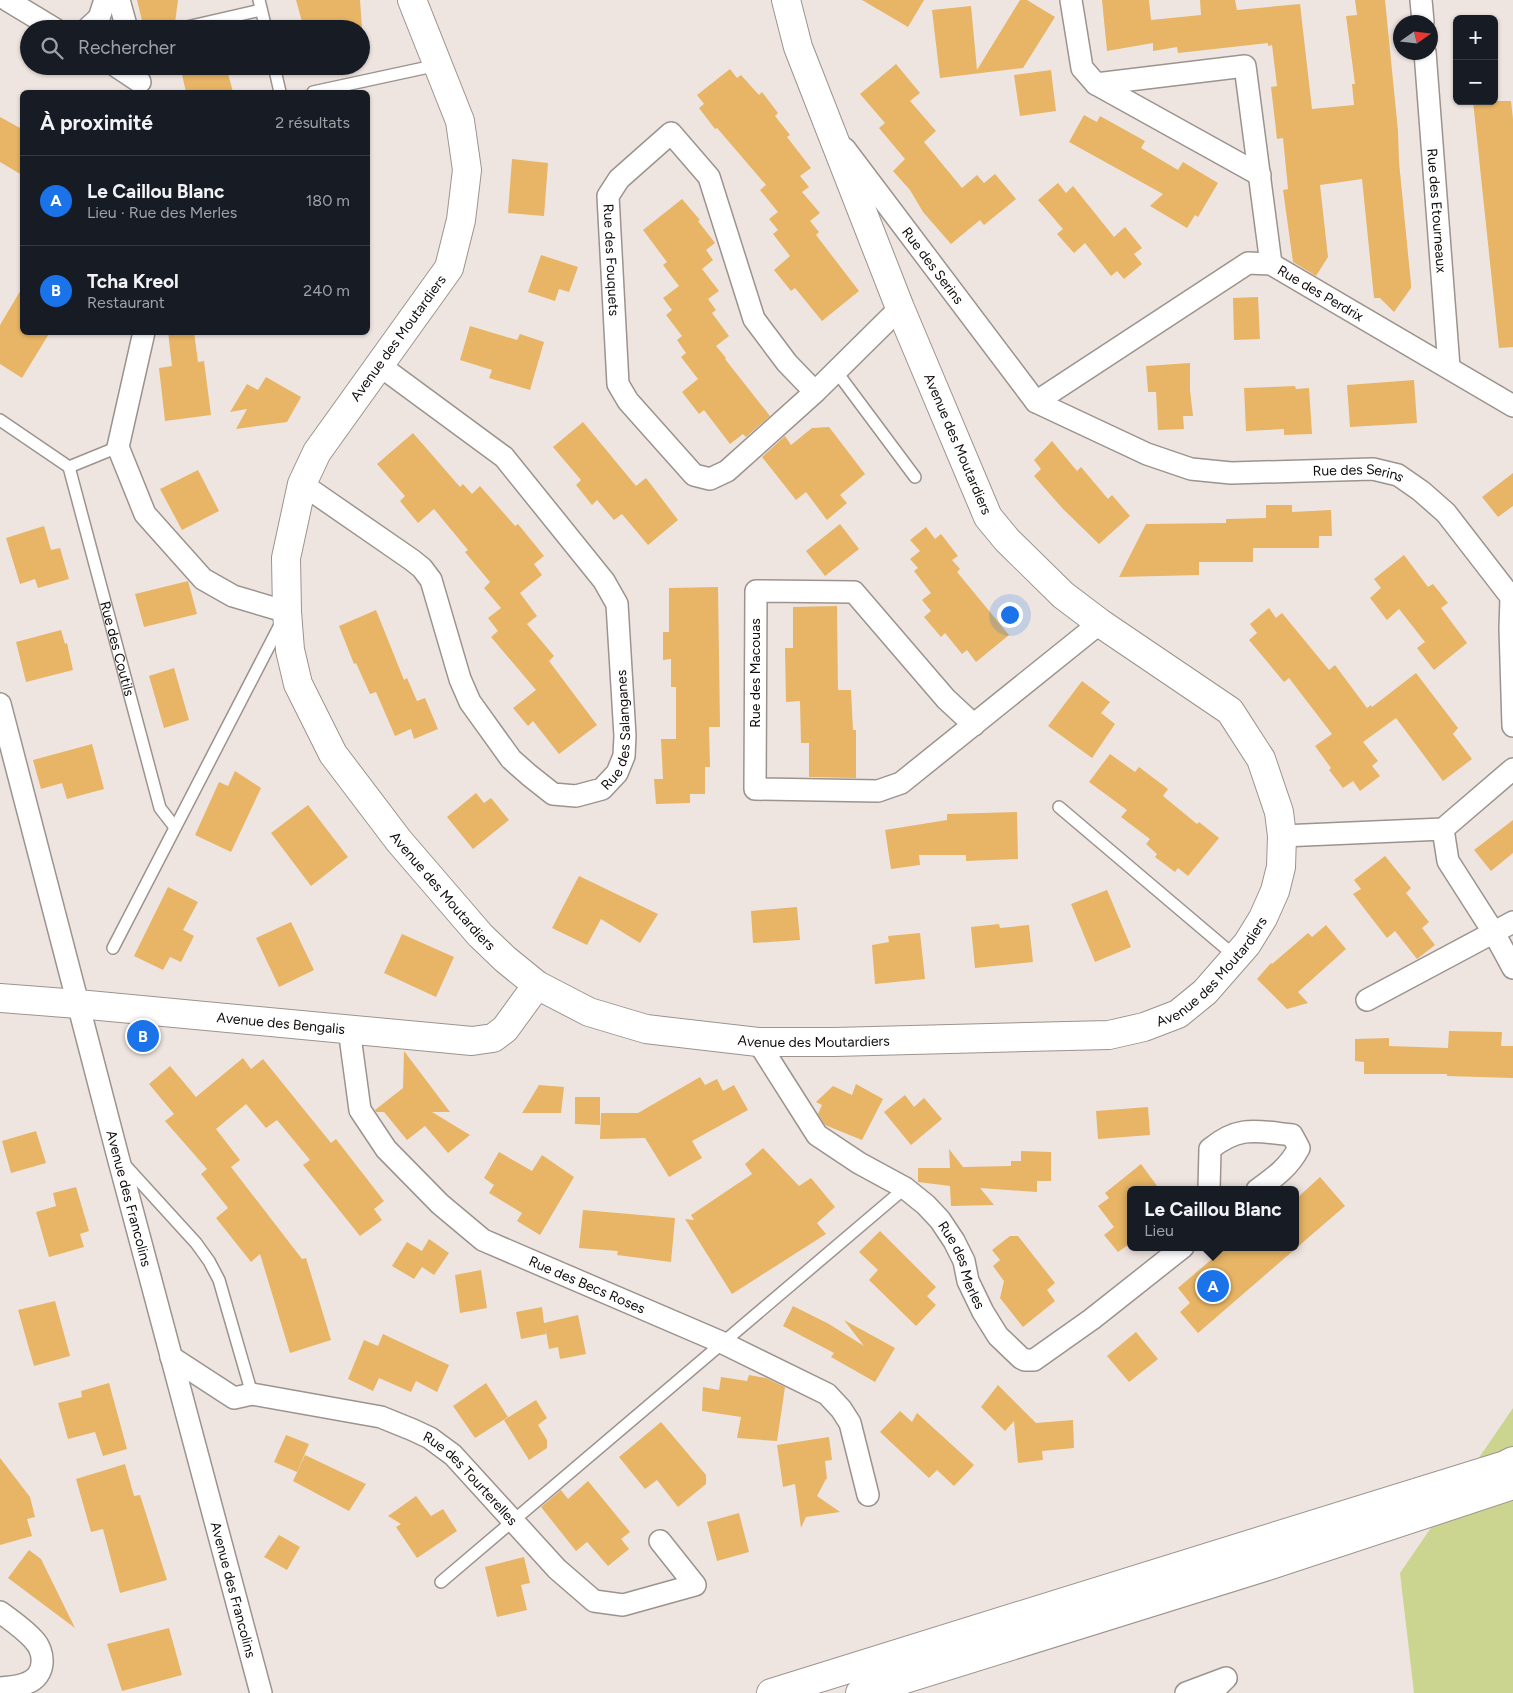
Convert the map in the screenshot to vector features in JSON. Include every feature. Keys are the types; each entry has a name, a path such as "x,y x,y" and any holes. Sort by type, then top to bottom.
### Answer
{"street":[{"path":"7,0 42,20"},
{"path":"97,20 105,0"},
{"path":"119,0 125,20"},
{"name":"Avenue des Moutardiers","path":"412,0 460,121 467,170 461,220 449,268 317,452 302,484 286,558 290,650 298,684 333,754 399,841 480,935 505,959 537,985 589,1012 646,1029 758,1042 834,1042 1110,1035 1144,1027 1178,1014 1205,992 1246,944 1263,918 1275,892 1281,867 1282,836 1279,812 1261,760 1230,711 1100,623 1063,595 1007,540 988,517 900,308 798,47 786,0"},
{"path":"1071,0 1082,68 1096,84 1260,175"},
{"path":"1421,0 1422,15"},
{"name":"Rue des Etourneaux","path":"1426,60 1449,368"},
{"name":"Rue des Perdrix","path":"1096,84 1245,66 1271,264 1513,406"},
{"name":"Rue des Serins","path":"831,131 1036,402 1147,454 1191,469 1231,473 1372,469 1398,475 1421,491 1446,513 1512,597 1510,629 1513,726"},
{"name":"Rue des Fouquets","path":"815,392 787,363 754,319 709,177 671,133 619,179 608,196 618,384 628,402 694,475 710,478 727,470 815,392 900,308"},
{"path":"1036,402 1248,263 1271,264"},
{"path":"143,335 118,447 145,514 203,579 233,596 287,612"},
{"name":"Rue des Salanganes","path":"302,484 422,568 431,580 460,679 470,702 511,759 553,794 576,796 602,789 617,774 624,756 625,736 617,604 604,581 504,457 379,365"},
{"name":"Rue des Macouas","path":"974,724 946,699 854,592 756,591 754,789 878,792 901,783 1100,623"},
{"name":"Avenue des Francolins","path":"0,704 118,1157 262,1693"},
{"path":"1282,836 1443,829 1513,769"},
{"path":"1443,829 1448,860 1494,933 1513,968"},
{"path":"1367,1000 1513,922"},
{"name":"Avenue des Bengalis","path":"0,998 472,1041 492,1038 505,1029 537,985"},
{"name":"Rue des Becs Roses","path":"349,1029 360,1110 386,1149 440,1204 483,1240 723,1343 827,1394 850,1423 868,1495"},
{"name":"Rue des Merles","path":"758,1042 817,1135 858,1163 905,1188 926,1205 940,1220 964,1261 968,1281 983,1312 998,1336 1025,1360 1034,1360 1092,1319 1178,1251"},
{"path":"1208,1186 1210,1149 1220,1141 1231,1135 1251,1131 1292,1135 1299,1148 1293,1160 1262,1186"},
{"name":"Rue des Tourterelles","path":"171,1357 234,1398 252,1394 381,1417 430,1438 453,1455 557,1569 594,1601 623,1605 694,1585 660,1541"},
{"path":"771,1693 1513,1461"},
{"path":"860,1693 1270,1565 1513,1485"},
{"path":"0,1612 34,1639 41,1650 43,1663 41,1671 34,1680 25,1684 0,1688"},
{"path":"1186,1693 1226,1678 1211,1693"}],"lane":[{"path":"209,20 260,5 264,20"},
{"path":"322,90 438,65"},
{"path":"276,75 280,90"},
{"path":"836,371 915,477"},
{"path":"0,420 69,466 118,447"},
{"name":"Rue des Coutils","path":"69,466 160,808 174,826"},
{"name":"Avenue des Moutardiers","path":"174,826 287,612"},
{"path":"1058,807 1236,957"},
{"path":"112,948 174,826"},
{"path":"118,1157 196,1243 219,1280 252,1394"},
{"path":"441,1582 905,1188"}],"green space":[{"path":"1513,1408 1513,1693 1414,1693 1400,1573"}],"building":[{"path":"137,0 178,0 175,20 142,20"},
{"path":"296,0 360,0 361,20 302,20"},
{"path":"862,0 924,0 908,27"},
{"path":"1020,0 1027,0 1055,17 1023,68 940,78 932,10 971,6 977,70"},
{"path":"1102,0 1149,0 1151,20 1201,15 1200,0 1235,0 1237,10 1300,4 1312,109 1354,105 1352,84 1355,84 1346,16 1357,15 1355,0 1385,0 1411,284 1411,288 1394,312 1380,298 1374,298 1362,179 1320,185 1328,257 1316,276 1293,262 1283,190 1288,189 1283,138 1277,139 1271,87 1277,86 1272,45 1268,46 1268,43 1178,53 1177,47 1153,51 1153,43 1107,51"},
{"path":"896,64 920,93 910,101 936,131 924,142 962,188 977,175 984,183 995,174 1016,199 984,225 980,220 951,244 923,212 910,190 893,171 905,159 879,128 885,123 860,94"},
{"path":"730,69 737,78 741,75 759,95 762,92 778,113 775,116 790,135 787,137 811,168 800,176 809,187 802,192 820,213 810,221 819,232 816,235 859,291 822,321 795,288 791,291 774,270 790,256 773,234 778,230 769,219 778,212 760,190 766,185 717,128 715,129 699,108 704,104 697,95"},
{"path":"1051,70 1056,111 1020,116 1014,75"},
{"path":"182,75 228,75 232,90 186,90"},
{"path":"1498,101 1511,101 1513,119 1513,347 1499,348 1473,105 1498,105"},
{"path":"1084,115 1097,122 1100,116 1145,141 1141,148 1178,170 1183,162 1218,183 1198,217 1195,215 1187,228 1150,206 1163,194 1069,142"},
{"path":"0,117 20,128 20,174 0,162"},
{"path":"512,159 548,163 544,216 508,213"},
{"path":"1058,183 1066,193 1073,186 1114,237 1125,227 1142,248 1134,254 1142,264 1124,279 1117,271 1111,276 1085,243 1074,253 1057,234 1063,229 1038,200"},
{"path":"682,199 700,220 698,221 715,243 706,250 713,260 702,269 719,291 708,299 716,310 712,313 729,336 716,346 770,416 746,437 743,434 730,444 704,410 699,414 682,392 698,379 681,357 686,353 677,340 682,336 666,315 672,310 663,298 679,286 663,265 667,262 643,230"},
{"path":"541,255 578,267 569,292 559,289 555,301 528,292"},
{"path":"20,291 20,335 48,335 22,378 0,364 0,325"},
{"path":"1258,297 1260,339 1234,340 1233,298"},
{"path":"470,326 517,340 520,334 544,342 530,390 489,378 492,370 460,360"},
{"path":"168,335 194,335 198,362 204,361 211,415 165,421 159,368 172,366"},
{"path":"1190,363 1190,390 1193,416 1183,416 1184,429 1158,430 1156,392 1148,392 1146,366"},
{"path":"266,377 301,397 287,422 236,429 247,409 230,412 247,384 258,390"},
{"path":"1414,380 1417,423 1350,427 1347,385"},
{"path":"1295,386 1296,389 1309,388 1312,434 1284,435 1284,429 1246,431 1244,388"},
{"path":"583,422 636,486 646,478 678,520 648,545 622,514 614,520 597,500 592,505 576,485 581,480 553,447"},
{"path":"829,427 865,474 840,495 847,503 827,520 806,492 796,500 762,457 785,436 791,445 812,428"},
{"path":"413,433 460,487 463,484 472,494 480,486 515,526 518,524 544,556 534,564 542,575 520,593 537,616 527,624 554,656 549,661 597,725 559,754 533,721 528,726 513,708 536,690 491,637 498,631 488,618 501,608 484,588 490,582 465,552 468,550 434,509 418,523 400,501 405,496 377,464"},
{"path":"1052,441 1077,471 1081,467 1108,499 1112,495 1130,516 1099,544 1063,509 1034,476 1041,469 1034,460"},
{"path":"198,470 219,511 182,530 160,489"},
{"path":"1513,473 1513,506 1498,517 1482,497"},
{"path":"1266,505 1292,505 1292,512 1331,510 1332,536 1319,536 1319,548 1253,548 1253,562 1199,562 1199,575 1119,577 1146,524 1226,523 1226,519 1266,518"},
{"path":"840,524 859,549 825,576 806,551"},
{"path":"44,526 51,550 60,548 69,579 38,588 35,579 20,584 6,538"},
{"path":"926,527 935,539 941,534 958,556 952,560 960,569 957,572 1009,635 976,662 967,650 962,654 945,633 941,637 924,617 931,611 922,600 931,593 914,571 918,568 910,559 920,551 910,540"},
{"path":"1404,555 1428,587 1433,584 1448,603 1441,608 1467,643 1434,670 1417,648 1425,642 1399,609 1387,620 1370,598 1381,588 1374,579"},
{"path":"188,581 197,614 144,627 135,594"},
{"path":"718,587 720,727 709,727 710,767 705,767 705,794 690,794 690,803 656,804 654,779 663,779 661,739 676,739 676,687 671,687 671,659 663,660 663,632 669,632 669,588"},
{"path":"837,606 838,690 851,690 853,730 856,730 856,778 809,777 809,743 801,743 800,701 786,702 785,648 793,648 793,607"},
{"path":"1269,608 1276,618 1282,613 1329,670 1335,665 1367,708 1371,705 1372,707 1416,673 1458,728 1453,734 1472,759 1443,781 1396,718 1363,742 1378,761 1372,766 1380,776 1360,791 1353,781 1343,788 1329,770 1331,768 1315,746 1332,734 1289,678 1284,682 1249,640 1257,633 1250,624"},
{"path":"376,610 404,680 407,678 417,701 425,698 438,729 414,739 411,729 395,736 376,692 370,694 356,663 354,664 339,626"},
{"path":"61,630 65,644 67,643 73,670 26,682 16,642"},
{"path":"174,668 189,720 164,728 149,676"},
{"path":"1082,681 1110,702 1101,713 1115,724 1092,758 1048,726"},
{"path":"92,744 104,789 67,799 62,783 41,789 33,760"},
{"path":"1110,754 1135,772 1139,767 1168,789 1163,796 1197,824 1199,822 1219,838 1188,876 1178,868 1175,872 1155,857 1157,854 1146,844 1150,839 1121,817 1127,810 1089,782"},
{"path":"235,771 261,788 231,852 195,835 219,782 228,786"},
{"path":"476,793 484,803 491,798 509,820 473,849 447,817"},
{"path":"308,805 348,857 311,886 271,833"},
{"path":"1017,812 1018,859 966,861 966,855 919,855 920,865 891,869 885,830 947,820 947,814"},
{"path":"1513,820 1513,853 1491,871 1474,850"},
{"path":"1385,856 1411,888 1406,893 1429,922 1422,928 1435,945 1417,959 1395,931 1387,938 1353,894 1361,889 1354,880"},
{"path":"579,876 658,914 640,943 601,919 587,945 552,928"},
{"path":"168,887 198,902 183,930 194,936 181,962 170,957 163,970 134,956"},
{"path":"1107,890 1131,947 1095,962 1071,904"},
{"path":"797,907 800,940 753,943 751,911"},
{"path":"291,922 314,970 279,987 256,938"},
{"path":"999,924 1000,928 1029,925 1033,962 975,968 971,927"},
{"path":"1326,925 1346,949 1298,992 1308,1003 1287,1009 1257,979 1271,963 1308,933 1312,937"},
{"path":"920,933 925,979 875,984 872,945 889,942 888,936"},
{"path":"402,934 454,957 436,997 384,973"},
{"path":"1449,1031 1502,1032 1501,1046 1513,1046 1513,1078 1447,1076 1447,1074 1364,1074 1364,1062 1355,1061 1355,1039 1389,1038 1389,1046 1448,1048"},
{"path":"404,1051 450,1112 432,1112 470,1135 448,1153 425,1126 407,1140 384,1112 376,1112 375,1110 403,1088"},
{"path":"243,1058 251,1069 263,1059 331,1143 336,1139 384,1201 374,1209 382,1220 360,1236 303,1165 310,1160 277,1120 266,1128 246,1104 216,1129 240,1160 231,1167 302,1259 306,1258 331,1340 290,1353 260,1254 251,1262 216,1218 228,1208 201,1174 207,1169 165,1121 174,1114 149,1084 170,1066 196,1097"},
{"path":"700,1077 705,1085 717,1079 723,1091 734,1085 748,1110 692,1141 702,1158 669,1177 645,1138 600,1139 601,1113 638,1113"},
{"path":"856,1084 883,1099 862,1140 825,1125 818,1114 822,1105 816,1102 833,1086 852,1095"},
{"path":"539,1085 564,1087 561,1113 522,1113"},
{"path":"905,1095 914,1107 924,1098 942,1119 911,1145 884,1112"},
{"path":"575,1097 600,1097 600,1125 575,1124"},
{"path":"1148,1107 1150,1135 1098,1139 1096,1111"},
{"path":"36,1131 46,1163 11,1173 2,1141"},
{"path":"763,1148 799,1186 811,1178 835,1207 817,1223 826,1234 732,1294 685,1219 694,1220 691,1215 752,1174 745,1164"},
{"path":"949,1149 963,1167 1011,1166 1011,1161 1021,1161 1021,1151 1051,1152 1051,1181 1037,1181 1037,1192 980,1188 994,1205 951,1206 950,1186 918,1182 918,1168 950,1168"},
{"path":"499,1152 532,1171 542,1155 574,1177 540,1235 517,1221 522,1213 489,1193 494,1185 484,1178"},
{"path":"1141,1164 1157,1186 1127,1186 1127,1246 1118,1252 1104,1235 1114,1227 1098,1206 1109,1198 1105,1193"},
{"path":"1320,1177 1345,1206 1299,1246 1299,1196"},
{"path":"76,1187 89,1231 80,1234 84,1247 49,1257 36,1212 56,1206 53,1193"},
{"path":"583,1210 675,1218 671,1262 617,1255 618,1251 579,1248"},
{"path":"880,1231 936,1287 927,1296 936,1305 916,1326 869,1280 878,1270 859,1252"},
{"path":"1010,1236 1018,1236 1055,1283 1047,1290 1055,1301 1023,1327 1000,1298 1004,1281 993,1266 1000,1260 992,1250"},
{"path":"429,1239 449,1253 434,1275 422,1267 414,1279 392,1266 407,1242 422,1251"},
{"path":"1221,1251 1293,1251 1198,1333 1180,1312 1190,1303 1178,1288"},
{"path":"481,1270 487,1308 460,1313 455,1275"},
{"path":"55,1301 70,1356 34,1366 18,1310"},
{"path":"793,1306 829,1324 864,1346 844,1320 895,1348 875,1382 831,1357 834,1353 783,1326"},
{"path":"542,1307 544,1323 578,1315 586,1354 560,1359 558,1347 549,1349 545,1326 546,1334 521,1339 516,1312"},
{"path":"1136,1332 1158,1359 1129,1382 1107,1356"},
{"path":"383,1334 449,1365 437,1392 416,1381 411,1392 379,1378 373,1391 348,1379 364,1340 378,1346"},
{"path":"749,1375 766,1378 785,1387 777,1441 737,1438 741,1417 702,1411 703,1387 719,1390 721,1377 747,1381"},
{"path":"109,1383 127,1449 103,1456 95,1432 68,1439 58,1403 82,1397 81,1391"},
{"path":"486,1383 508,1417 475,1438 453,1406"},
{"path":"998,1385 1036,1423 1073,1420 1074,1448 1042,1451 1043,1460 1018,1463 1014,1421 1005,1431 981,1407"},
{"path":"536,1400 547,1418 538,1425 547,1440 547,1448 529,1460 504,1420"},
{"path":"900,1411 912,1422 917,1413 974,1465 954,1486 937,1470 929,1478 880,1432"},
{"path":"661,1422 706,1475 706,1484 678,1507 657,1480 645,1489 619,1457"},
{"path":"286,1435 309,1444 297,1472 274,1462"},
{"path":"829,1437 832,1460 825,1461 827,1479 817,1496 840,1512 806,1517 801,1528 795,1484 783,1487 777,1445"},
{"path":"305,1455 366,1484 349,1511 293,1481"},
{"path":"0,1458 30,1497 35,1517 27,1519 32,1536 0,1545"},
{"path":"125,1464 134,1496 140,1495 167,1580 120,1593 103,1529 91,1532 76,1479"},
{"path":"588,1481 630,1532 621,1539 629,1549 608,1566 587,1542 576,1551 541,1507 561,1490 568,1499"},
{"path":"416,1496 431,1516 443,1509 457,1531 417,1558 396,1527 401,1524 388,1516"},
{"path":"739,1513 749,1552 717,1561 707,1522"},
{"path":"279,1535 300,1547 287,1570 264,1557"},
{"path":"29,1550 41,1559 75,1628 8,1578"},
{"path":"524,1557 530,1583 521,1585 527,1610 497,1617 485,1567"},
{"path":"169,1628 182,1675 122,1691 107,1644"}],"place":[{"name":"Tcha Kreol","path":"143,1036"},
{"name":"Le Caillou Blanc","path":"1213,1286"}]}
